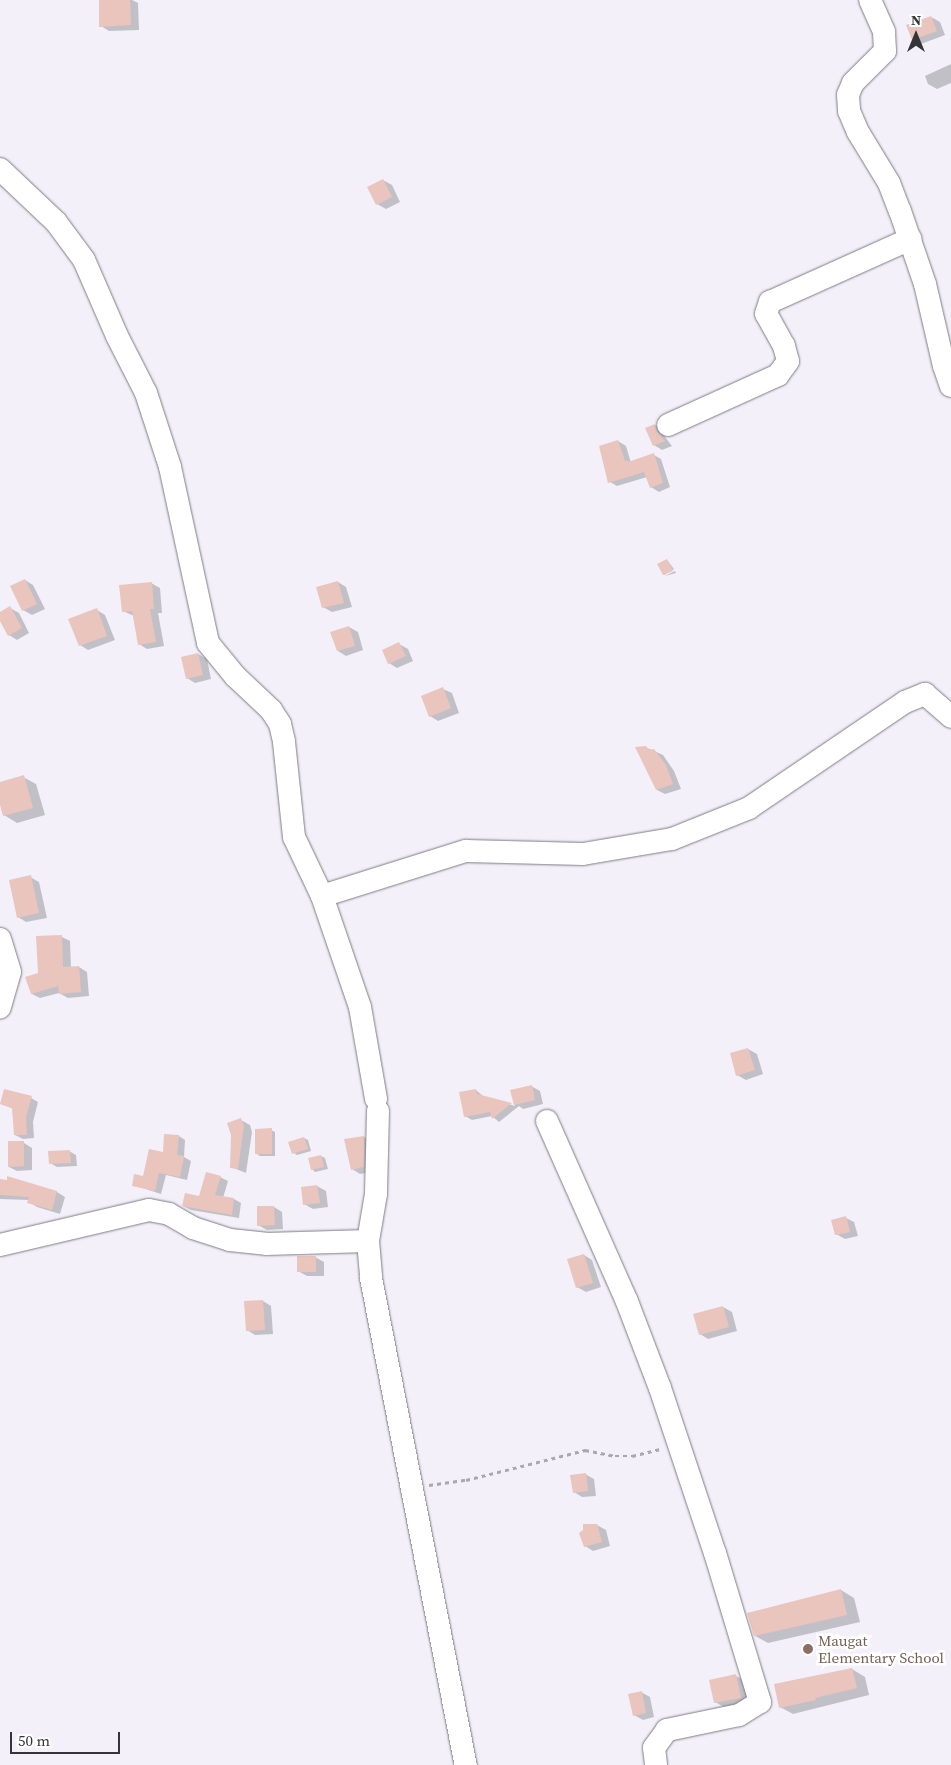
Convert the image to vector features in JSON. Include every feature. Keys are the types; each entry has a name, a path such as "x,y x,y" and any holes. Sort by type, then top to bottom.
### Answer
{"street":[{"path":"870,0 884,32 885,52 852,83 848,95 849,111 858,132 888,183 910,239 925,284 944,366 951,386"},
{"path":"0,170 56,222 84,260 117,336 146,393 170,466 208,643 235,676 271,710 280,724 284,742 294,837 322,896 360,1007 377,1105 376,1194 368,1241 370,1278 412,1498 437,1608 466,1765"},
{"path":"668,426 778,375 788,361 784,346 766,314 770,302 910,239"},
{"path":"322,896 466,852 583,854 672,839 749,808 905,702 925,694 951,717"},
{"path":"0,939 10,972 0,1008"},
{"path":"547,1121 626,1299 660,1388 760,1702 739,1715 667,1730 654,1748 656,1765"},
{"path":"0,1245 149,1210 169,1214 193,1228 230,1240 266,1244 368,1241"}],"path":[{"path":"412,1498 426,1486 466,1480 568,1453 592,1450 615,1456 632,1456 679,1444"}],"building":[{"path":"99,0 130,0 131,25 99,27"},
{"path":"931,16 937,31 912,40 906,25"},
{"path":"383,179 392,197 376,205 367,187"},
{"path":"655,424 656,431 665,441 653,446 645,428"},
{"path":"618,440 625,461 627,460 628,462 654,453 663,483 650,488 644,472 608,483 599,446"},
{"path":"667,559 673,571 663,575 657,564"},
{"path":"25,579 37,604 22,611 10,586"},
{"path":"338,581 344,603 322,608 316,587"},
{"path":"152,582 154,609 150,609 156,642 138,645 132,611 122,612 119,585"},
{"path":"10,606 22,628 8,636 0,621 0,612"},
{"path":"97,608 107,636 79,646 68,619"},
{"path":"349,626 355,646 337,651 330,632"},
{"path":"399,642 406,656 388,664 382,650"},
{"path":"198,653 203,675 186,679 181,657"},
{"path":"443,687 451,708 429,717 421,696"},
{"path":"646,746 649,750 654,749 666,765 673,784 656,790 635,747"},
{"path":"24,775 33,808 3,816 0,805 0,782"},
{"path":"31,875 39,913 17,918 9,880"},
{"path":"62,935 63,967 79,966 81,992 59,994 58,986 31,994 25,977 38,973 36,936"},
{"path":"748,1048 755,1070 736,1076 730,1053"},
{"path":"532,1085 535,1100 514,1105 510,1090"},
{"path":"4,1089 32,1096 26,1117 27,1135 14,1135 12,1108 0,1104"},
{"path":"476,1089 477,1094 512,1103 492,1119 490,1112 464,1117 459,1092"},
{"path":"241,1118 244,1126 238,1169 230,1168 231,1135 227,1123"},
{"path":"272,1128 272,1154 255,1154 255,1129"},
{"path":"164,1134 179,1135 177,1155 184,1156 180,1177 159,1173 155,1191 132,1186 134,1174 143,1176 149,1149 163,1152"},
{"path":"364,1136 364,1167 351,1170 344,1139"},
{"path":"304,1137 308,1149 292,1154 288,1142"},
{"path":"8,1141 24,1141 24,1166 8,1167"},
{"path":"70,1150 71,1163 49,1164 48,1151"},
{"path":"321,1155 324,1167 311,1170 308,1158"},
{"path":"206,1172 221,1176 215,1195 234,1198 232,1215 182,1206 185,1193 199,1196"},
{"path":"7,1176 57,1191 52,1210 27,1203 29,1197 0,1195 0,1179 7,1180"},
{"path":"317,1185 320,1203 303,1205 301,1187"},
{"path":"257,1206 274,1206 275,1225 257,1226"},
{"path":"846,1216 850,1232 835,1235 831,1220"},
{"path":"584,1254 593,1283 576,1288 567,1259"},
{"path":"297,1256 316,1256 316,1272 297,1272"},
{"path":"263,1300 265,1330 246,1331 244,1301"},
{"path":"723,1306 729,1327 699,1335 693,1314"},
{"path":"586,1473 588,1491 573,1493 570,1475"},
{"path":"583,1524 597,1524 602,1542 584,1547 579,1533 583,1530"},
{"path":"841,1589 847,1615 754,1636 747,1613"},
{"path":"852,1668 857,1688 779,1708 774,1684"},
{"path":"736,1674 741,1698 714,1703 709,1680"},
{"path":"642,1691 646,1713 633,1716 628,1694"}],"place":[{"name":"Maugat Elementary School","path":"808,1649"}]}
